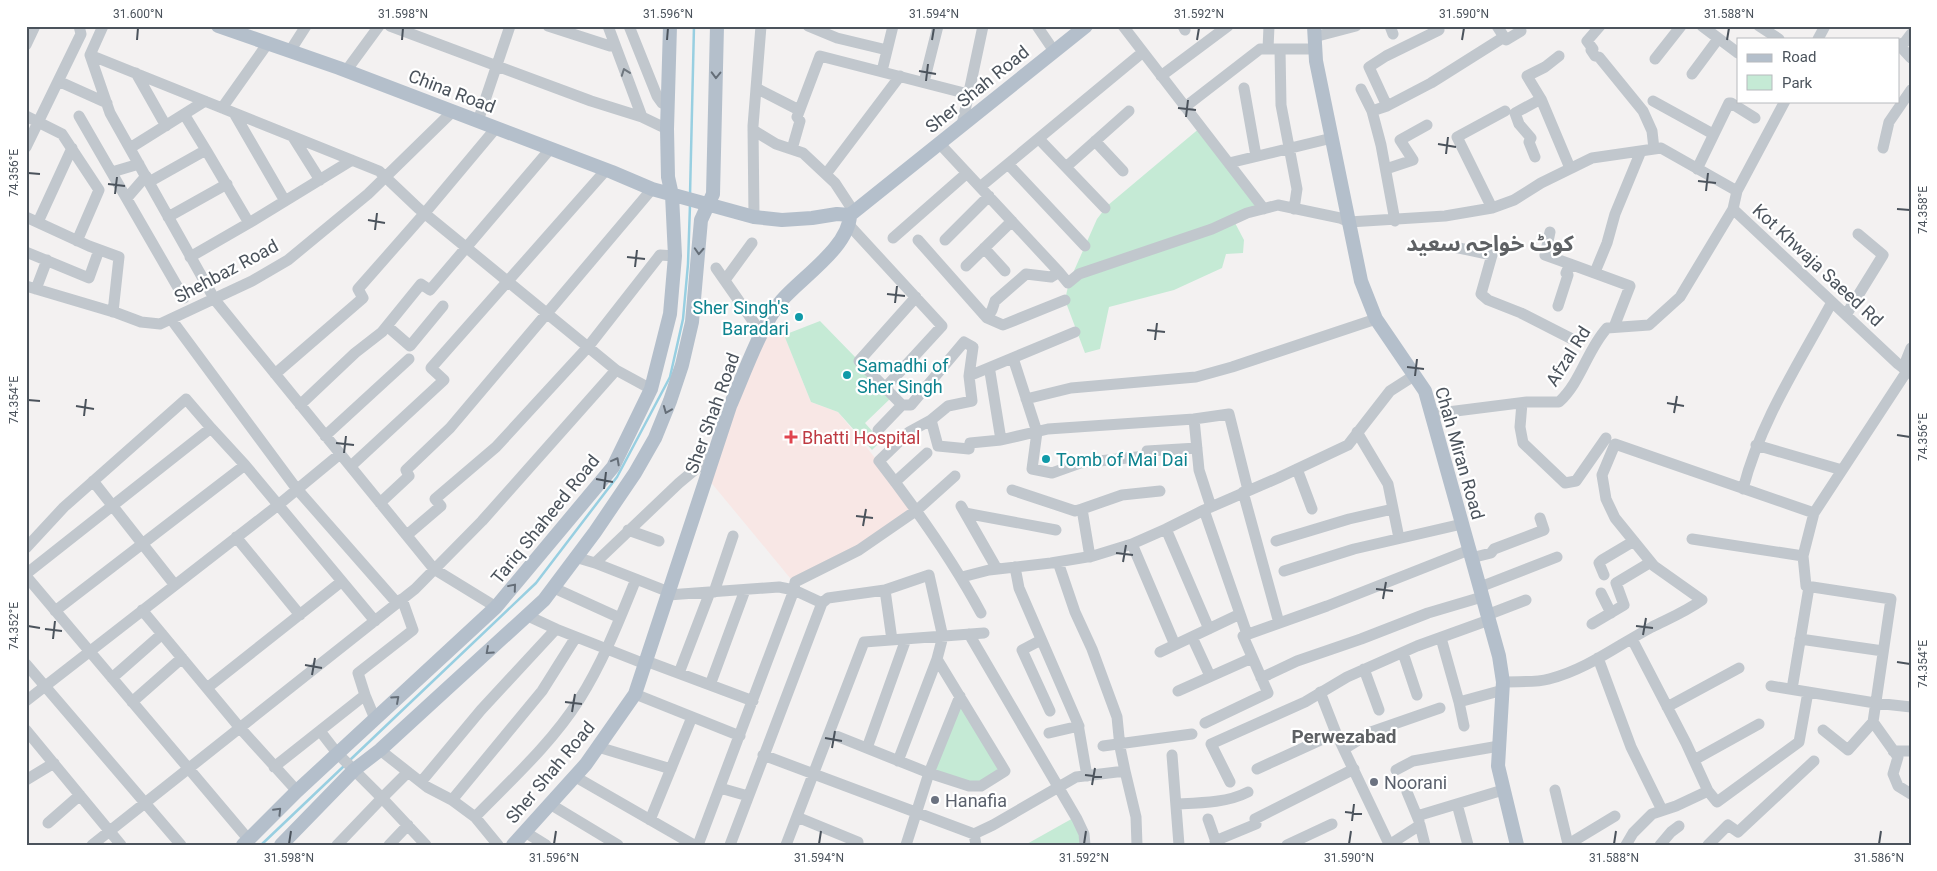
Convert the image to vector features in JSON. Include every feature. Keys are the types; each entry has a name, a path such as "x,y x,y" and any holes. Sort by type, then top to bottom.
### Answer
{"main road":[{"name":"China Road","path":"218,26 453,111 652,189 703,203"},
{"name":"Tariq Shaheed Road","path":"246,843 297,791 496,607 613,467 651,390 670,314 675,256 676,196 668,177 667,129 670,26"},
{"path":"281,845 353,769 380,750 528,616 554,588 595,532 655,438 682,365 692,322 703,203 713,194 717,26"},
{"name":"Sher Shah Road","path":"513,845 598,747 635,694 730,406 775,309 829,255 851,217 939,143 1086,26"},
{"name":"Chah Miran Road","path":"1314,38 1316,61 1361,281 1376,319 1425,391 1499,656 1503,686 1498,766 1517,845"},
{"path":"703,203 754,216 782,220 837,214 851,217"}],"street":[{"path":"26,45 35,26"},
{"path":"26,147 81,34 79,26"},
{"path":"103,26 90,55 110,113 214,300 434,569 496,607"},
{"path":"290,51 306,26"},
{"path":"346,71 379,26"},
{"path":"390,26 642,117 667,129"},
{"path":"478,121 510,26"},
{"path":"548,26 610,46 615,45"},
{"path":"608,26 642,117"},
{"path":"629,26 657,96 662,103 668,105"},
{"path":"754,216 753,130 761,26"},
{"path":"882,71 893,26"},
{"path":"924,82 938,26"},
{"path":"962,125 983,26"},
{"path":"1037,26 1054,51"},
{"path":"1123,26 1264,209"},
{"path":"1161,76 1228,26"},
{"path":"1268,49 1269,26"},
{"path":"1185,107 1260,49 1280,49 1356,26"},
{"path":"1497,26 1506,40 1521,31"},
{"path":"1600,26 1587,41 1593,49 1591,50 1595,56 1599,57 1643,111 1652,131 1654,149"},
{"path":"1655,59 1681,26"},
{"path":"1702,26 1737,52"},
{"path":"1759,26 1777,38"},
{"path":"1819,38 1825,26"},
{"path":"816,28 837,38 887,50"},
{"path":"1387,106 1369,67 1386,56 1439,30"},
{"path":"1900,44 1905,42 1911,34"},
{"path":"1372,111 1387,106 1431,83 1504,37"},
{"path":"1692,74 1718,39"},
{"path":"222,108 268,43"},
{"path":"1900,46 1911,58"},
{"path":"1280,49 1281,105 1291,148 1297,189 1294,208"},
{"path":"945,240 1008,164 1143,52"},
{"path":"90,55 379,171 424,214 616,370 651,390"},
{"path":"792,149 800,121 797,117 799,110 820,56 968,94"},
{"path":"1559,56 1545,67 1527,76 1541,99 1570,168"},
{"path":"136,73 166,126"},
{"path":"826,174 900,76"},
{"path":"58,81 107,103"},
{"path":"756,88 799,110"},
{"path":"1244,88 1256,156"},
{"path":"1361,89 1372,111 1386,168 1395,221"},
{"path":"1883,148 1889,122 1906,107 1911,90"},
{"path":"1535,156 1529,142 1531,138 1519,124 1515,113 1541,99"},
{"path":"1653,100 1713,134"},
{"path":"130,148 204,101"},
{"path":"1736,191 1784,102"},
{"path":"1697,168 1728,103 1739,104 1755,118"},
{"name":"Shehbaz Road","path":"31,287 141,322 160,324 170,320 252,281 288,260 368,194 453,111"},
{"path":"1066,167 1129,111"},
{"path":"1492,208 1457,137 1505,111"},
{"path":"234,113 286,201"},
{"path":"184,114 249,223"},
{"path":"26,116 62,134 99,190 77,240"},
{"path":"79,116 184,298"},
{"path":"1386,168 1413,160 1400,140 1427,125"},
{"path":"275,374 363,298 358,289 496,128"},
{"path":"753,130 776,144 803,153 835,183 851,217 942,326 885,388"},
{"path":"293,137 320,180"},
{"path":"1229,163 1332,138"},
{"path":"1039,139 1105,208"},
{"path":"1095,141 1123,171"},
{"path":"939,143 1059,272 1051,277 1026,274 995,301 987,318"},
{"path":"38,222 72,148"},
{"path":"300,405 355,353 382,332 421,284 430,290 551,148"},
{"name":"Kot Khwaja Saeed Rd","path":"1059,272 1068,283 1079,274 1212,229 1247,213 1278,205 1340,218 1349,222 1395,221 1445,216 1492,208 1514,200 1541,183 1592,158 1661,148 1736,191 1732,209 1907,371"},
{"path":"127,198 147,179 206,150"},
{"path":"1595,272 1607,243 1615,214 1641,151"},
{"path":"190,256 249,223 352,160"},
{"path":"112,172 139,164"},
{"path":"1008,164 1086,246"},
{"path":"351,466 444,380 431,368 606,170"},
{"path":"893,238 967,173"},
{"path":"168,217 226,184"},
{"path":"380,503 409,476 406,470 450,428 652,189"},
{"name":"Afzal Rd","path":"1432,414 1522,403 1559,402 1569,393 1599,337 1607,328 1649,325 1680,297 1732,209"},
{"path":"26,216 99,250 119,257 113,312"},
{"path":"966,266 1012,221"},
{"path":"1550,232 1545,255 1630,286 1614,327"},
{"path":"1846,315 1883,255 1858,234"},
{"path":"918,240 987,318 1003,325 1064,300"},
{"path":"725,280 752,243"},
{"path":"1454,247 1492,256 1481,294 1488,300 1521,313 1572,339"},
{"path":"984,248 1005,271"},
{"path":"26,252 89,278 99,250"},
{"path":"407,535 441,506 436,498 496,447 588,347 660,255 675,256"},
{"path":"31,287 47,260"},
{"path":"1558,306 1570,264"},
{"path":"716,268 762,334"},
{"path":"916,297 859,361 902,405 911,405 964,342 974,347 969,376 972,401 948,406 931,420 909,432 879,461 917,510 962,577 981,613"},
{"path":"1742,489 1762,431 1832,302"},
{"path":"387,326 410,346 443,306"},
{"path":"1026,399 1070,388 1196,377 1232,367 1376,319"},
{"path":"170,320 296,488 400,601 413,630 358,673 374,719"},
{"path":"969,376 1075,332"},
{"path":"1824,730 1848,750 1873,722 1891,599 1806,586 1803,556 1814,513 1907,371 1911,348"},
{"path":"1013,358 1037,432 1032,469 1052,474 1080,463 1146,456 1147,451 1197,448"},
{"path":"325,436 409,359"},
{"path":"92,845 400,601 482,521 616,370"},
{"path":"990,372 1001,440"},
{"path":"962,577 997,569 1090,557 1132,544 1166,529 1207,508 1348,445 1390,391 1415,375"},
{"path":"26,548 64,507 186,399 375,621"},
{"path":"1522,403 1520,427 1523,443 1565,483 1576,481 1606,438"},
{"path":"878,430 902,405"},
{"path":"931,420 938,446 969,449 970,443 1001,440 1048,429 1194,419 1229,414 1279,623"},
{"path":"1194,419 1199,470 1207,508 1247,634"},
{"path":"211,428 26,575 189,770 246,843"},
{"path":"1357,432 1388,484 1399,538"},
{"path":"1459,702 1503,686 1549,680 1598,658 1652,627 1684,612 1702,600 1651,562 1615,518 1606,499 1602,475 1615,444 1814,513"},
{"path":"1756,445 1842,470"},
{"path":"896,482 927,452"},
{"path":"595,564 628,530 715,453"},
{"path":"26,701 174,584 277,506 296,488 340,454"},
{"path":"55,611 143,545 244,465"},
{"path":"1297,469 1312,509"},
{"path":"574,776 696,845 740,736 794,590 795,582 859,550 917,510 955,476"},
{"path":"93,481 174,584"},
{"path":"1012,490 1075,511 1122,495 1160,491"},
{"path":"1082,509 1090,557"},
{"path":"1276,541 1349,519 1393,509"},
{"path":"997,569 963,510 1056,530"},
{"path":"1206,723 1268,693 1243,636 1470,554 1491,553 1494,549 1544,530 1540,518"},
{"path":"1284,571 1354,549 1462,524"},
{"path":"1166,529 1210,628"},
{"path":"628,530 659,541"},
{"path":"679,673 733,536"},
{"path":"236,537 300,615"},
{"path":"1692,539 1803,556"},
{"path":"1604,575 1599,563 1634,541"},
{"path":"1132,544 1175,645"},
{"path":"575,557 669,594 779,587 794,590 822,603"},
{"path":"1261,678 1297,661 1361,639 1481,592 1557,557"},
{"path":"1058,562 1075,612 1092,649 1117,717 1120,744 1136,817 1137,845"},
{"path":"1592,624 1624,605 1616,583 1651,562"},
{"path":"1015,567 1019,588 1079,726 1087,776"},
{"path":"730,845 822,603 828,598 885,590 929,575 943,634 937,659 898,761"},
{"path":"475,817 546,744 578,702 608,650 636,580"},
{"path":"208,688 341,582"},
{"path":"1792,690 1809,586"},
{"path":"554,588 620,618"},
{"path":"710,685 746,590"},
{"path":"885,590 892,640"},
{"path":"1601,593 1611,613"},
{"path":"1230,782 1211,744 1305,702 1364,669 1441,638 1526,600"},
{"path":"142,610 240,728 297,791"},
{"path":"1160,652 1240,614"},
{"path":"528,616 608,650 679,673 753,701"},
{"path":"421,782 481,710 556,629"},
{"path":"786,845 864,642 943,634 984,633"},
{"path":"112,678 162,634"},
{"path":"969,634 1077,819 1084,834 1085,845"},
{"path":"452,800 542,691 576,637"},
{"path":"1192,637 1210,676"},
{"path":"867,748 906,638"},
{"path":"1441,638 1464,726"},
{"path":"1632,639 1694,760 1708,792 1717,802 1799,742 1808,692"},
{"path":"1800,639 1883,652"},
{"path":"1042,640 1022,650 1050,712"},
{"path":"1403,653 1417,695"},
{"path":"132,702 182,658"},
{"path":"1178,691 1252,658"},
{"path":"1598,658 1631,747 1662,810"},
{"path":"829,733 929,773 969,786 981,786 1005,771 937,659"},
{"path":"26,664 181,845"},
{"path":"1667,707 1739,668"},
{"path":"1364,669 1379,710"},
{"path":"1772,686 1911,707"},
{"path":"1320,692 1336,733 1389,845 1418,820 1457,804 1503,790"},
{"path":"635,694 740,736"},
{"path":"274,767 366,695"},
{"path":"906,845 929,773 960,696"},
{"path":"1344,749 1371,732 1440,708"},
{"path":"650,820 692,717"},
{"path":"1873,722 1898,756 1892,774 1898,786 1911,794"},
{"path":"1694,760 1759,724"},
{"path":"1049,733 1079,726"},
{"path":"26,730 121,845"},
{"path":"320,731 338,754 426,845"},
{"path":"1256,769 1336,733"},
{"path":"1102,746 1192,734"},
{"path":"1396,770 1413,761 1499,746"},
{"path":"598,747 671,769"},
{"path":"380,750 421,782 452,800 475,817 498,845"},
{"path":"1894,751 1911,751"},
{"path":"764,755 916,812 975,839 993,825 1076,777 1126,771"},
{"path":"1172,755 1180,845"},
{"path":"1708,845 1728,825 1738,832 1814,761"},
{"path":"26,780 54,763"},
{"path":"1208,819 1216,843 1256,824 1255,820 1354,769"},
{"path":"338,845 408,772"},
{"path":"720,788 748,796"},
{"path":"1555,790 1568,844 1615,816"},
{"path":"1176,804 1210,802 1248,792"},
{"path":"1407,792 1425,845"},
{"path":"1626,845 1633,833 1652,814 1708,792"},
{"path":"48,823 80,795"},
{"path":"550,804 618,845"},
{"path":"1457,804 1468,845"},
{"path":"797,816 858,842 858,845"},
{"path":"1287,845 1332,824"},
{"path":"389,845 408,826"},
{"path":"1660,845 1679,826"},
{"path":"525,832 546,845"}],"shaded area":[{"name":"Bhatti Hospital","path":"762,334 784,335 811,402 838,412 917,510 799,579 790,578 709,480"}],"green space":[{"path":"1201,127 1264,209 1234,221 1244,240 1243,253 1226,254 1222,268 1174,290 1109,307 1100,349 1085,353 1065,300 1069,282 1097,219 1107,206"},
{"path":"820,321 893,396 865,423 881,441 872,450 838,412 811,402 784,335"},
{"path":"960,696 1005,769 981,786 929,773"},
{"path":"1075,817 1085,845 1025,845"}],"waterway":[{"path":"690,195 694,26"},
{"path":"350,760 536,583 617,477 670,377 683,319 688,264 690,205"},
{"path":"261,845 344,766"}],"place":[{"name":"Sher Singh's Baradari","path":"799,317"},
{"name":"Samadhi of Sher Singh","path":"847,375"},
{"name":"Bhatti Hospital","path":"791,437"},
{"name":"Tomb of Mai Dai","path":"1046,459"},
{"name":"Noorani","path":"1374,782"},
{"name":"Hanafia","path":"935,800"}],"district":[{"name":"کوٹ خواجہ سعید","path":"1490,243"},
{"name":"Perwezabad","path":"1344,736"}]}
